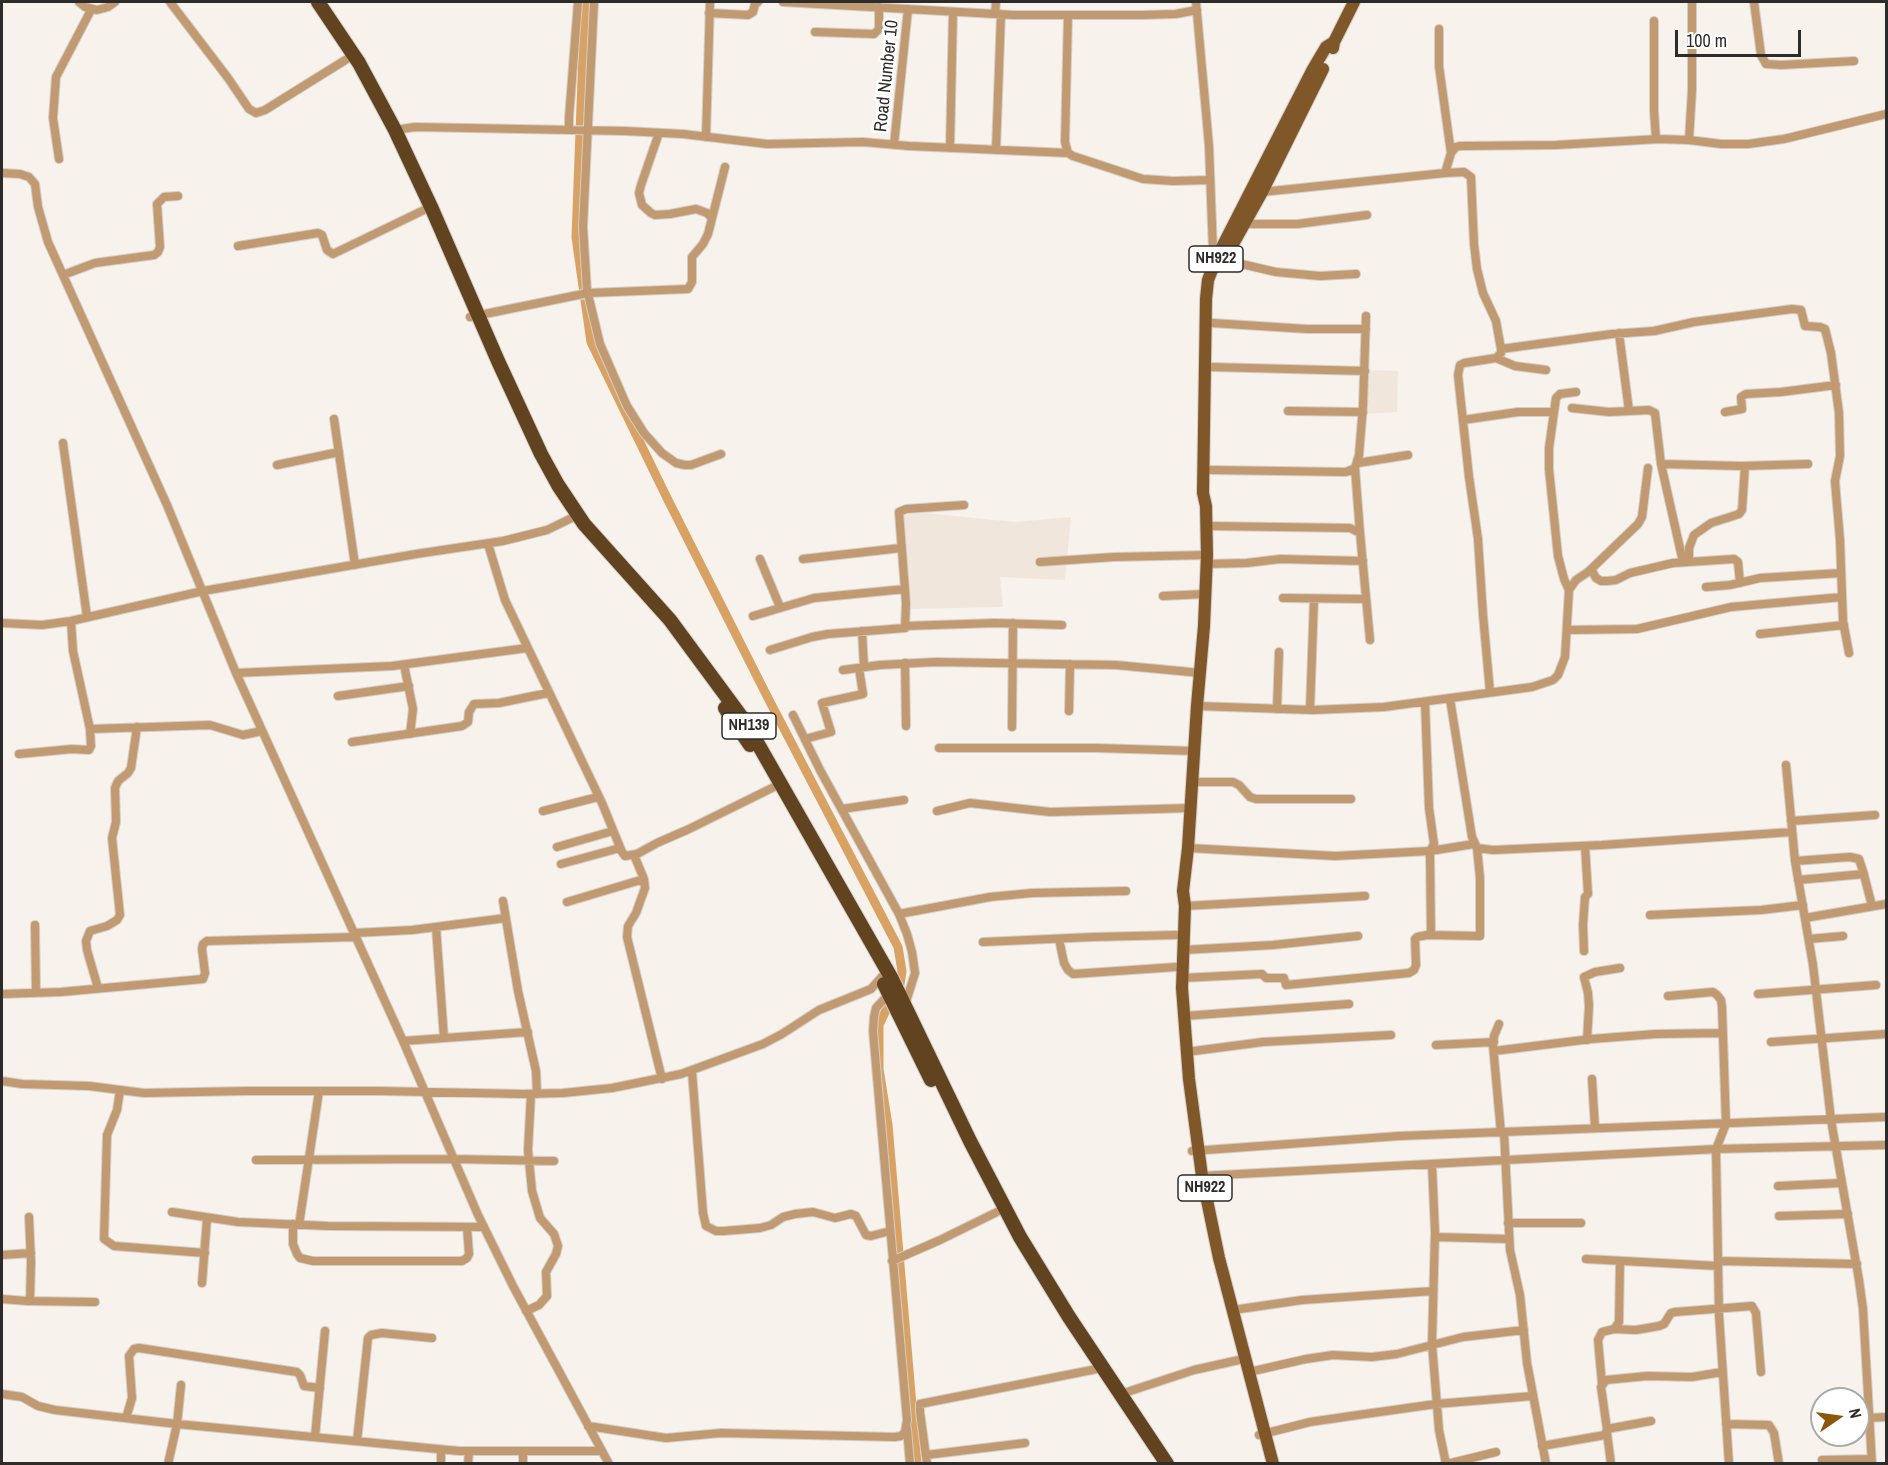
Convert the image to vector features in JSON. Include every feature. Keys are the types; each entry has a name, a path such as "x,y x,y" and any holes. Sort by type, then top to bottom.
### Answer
{"highway":[{"name":"NH139","path":"311,2 379,116 474,316"},
{"name":"NH139","path":"318,2 358,63 395,130 533,455 552,490 664,627 721,702 751,747 884,975 905,1005 1017,1239"},
{"name":"NH139","path":"574,517 601,543 669,620 746,723 884,975 889,994 997,1212 1017,1239 1157,1464"},
{"name":"NH139","path":"1098,1368 1121,1394 1167,1464"}],"main road":[{"path":"1206,506 1210,492 1211,470 1213,290 1220,259 1262,192 1333,51 1334,42 1354,2"},
{"name":"NH922","path":"1183,891 1193,782 1205,594 1207,526 1203,493 1208,280 1313,69 1326,47 1334,42"},
{"path":"1183,891 1185,906"},
{"path":"1183,891 1177,903 1176,935 1179,973 1175,988 1179,1053 1212,1259 1262,1434 1266,1464"},
{"name":"NH922","path":"1185,906 1179,973 1195,1151"},
{"name":"NH922","path":"1199,1176 1249,1372 1262,1434 1273,1464"}],"street":[{"path":"79,2 92,10 103,9 115,2"},
{"path":"170,2 249,109 256,113 347,59"},
{"path":"569,130 578,2"},
{"path":"594,2 583,227 588,293 603,355 627,406 650,441 670,459 691,465 722,454"},
{"path":"706,137 710,2"},
{"path":"709,13 748,15 753,12 758,2"},
{"path":"783,2 953,12 1068,15 1176,14 1196,6 1207,118 1213,251 1220,259 1258,269 1299,275 1356,274"},
{"path":"943,2 943,11"},
{"path":"996,2 998,14 996,150"},
{"path":"1689,140 1692,90 1692,2"},
{"path":"1754,2 1761,55 1766,64 1854,61"},
{"path":"815,32 874,34 879,28 879,7"},
{"name":"Road Number 10","path":"894,145 908,9"},
{"path":"58,159 53,118 56,77 92,10"},
{"path":"950,148 953,12"},
{"path":"1068,15 1065,142 1068,153"},
{"path":"1654,21 1656,139"},
{"path":"1439,29 1439,66 1451,153"},
{"path":"1445,173 1451,153 1460,146 1556,145 1656,139 1734,145 1766,142 1887,114"},
{"path":"395,130 415,127 659,132 767,144 848,142 1068,153 1143,179 1210,180"},
{"path":"659,132 641,185 639,194 642,205 655,215 696,209 707,213 712,218"},
{"path":"474,316 588,293 688,289 691,285 692,257 706,240 726,167"},
{"path":"1262,192 1464,172 1471,177 1477,269 1483,292 1498,327 1501,353 1496,358"},
{"path":"2,173 20,174 29,177 35,184 45,232 63,275 167,505 236,673 356,935 484,1227 526,1311 609,1464"},
{"path":"63,275 95,263 154,255 160,247 157,204 164,197 178,196"},
{"path":"238,246 318,233 322,235 327,250 333,254 424,210"},
{"path":"1244,224 1297,224 1367,215"},
{"path":"1501,349 1619,333 1654,331 1694,322 1799,308 1803,312 1805,326 1823,327 1827,331 1836,385 1840,446 1835,481 1844,625 1849,653"},
{"path":"1366,316 1363,412 1356,465 1370,640"},
{"path":"1212,323 1307,329 1366,329"},
{"path":"1619,333 1629,411"},
{"path":"1490,692 1478,538 1458,375 1460,365 1496,358 1515,366 1546,370"},
{"path":"1211,367 1365,371"},
{"path":"1725,412 1742,409 1741,397 1746,394 1836,385"},
{"path":"1197,706 1310,710 1384,707 1532,687 1553,680 1558,675 1565,657 1569,590 1558,556 1549,447 1557,395 1576,392"},
{"path":"1572,408 1610,412 1649,410 1655,413 1661,465 1686,562"},
{"path":"1288,411 1363,412"},
{"path":"1462,420 1518,412 1553,412"},
{"path":"334,419 355,565"},
{"path":"63,443 87,617"},
{"path":"277,465 339,452"},
{"path":"1211,470 1346,472 1356,465 1408,455"},
{"path":"1661,465 1808,464"},
{"path":"1686,562 1695,535 1711,523 1738,514 1742,510 1745,466"},
{"path":"1569,590 1576,580 1591,569 1638,524 1642,517 1648,468"},
{"path":"904,626 905,590 898,515 900,510 964,505"},
{"path":"2,623 42,625 71,621 203,591 416,554 488,544 547,530 574,517"},
{"path":"1207,526 1350,528 1360,533"},
{"path":"488,544 502,594 625,856 634,855 774,787"},
{"path":"803,558 902,548"},
{"path":"1040,562 1114,556 1247,562 1280,559 1363,561"},
{"path":"760,559 780,607"},
{"path":"1591,569 1596,578 1607,581 1616,580 1630,573 1686,562 1734,559 1738,562 1740,583"},
{"path":"1706,587 1760,578 1841,573"},
{"path":"753,616 824,597 905,590"},
{"path":"1163,596 1205,594"},
{"path":"1567,630 1637,629 1731,607 1842,597"},
{"path":"1283,598 1366,599"},
{"path":"1310,710 1314,598"},
{"path":"19,754 72,749 89,750 91,746 71,621"},
{"path":"1012,727 1013,623"},
{"path":"770,650 812,637 905,628 904,626 1013,623 1062,625"},
{"path":"1760,634 1844,625"},
{"path":"805,739 831,732 822,703 863,694 862,631"},
{"path":"236,673 370,668 527,648"},
{"path":"1277,709 1279,652"},
{"path":"843,670 935,662 1116,665 1201,673"},
{"path":"904,663 906,726"},
{"path":"1069,711 1071,664"},
{"path":"404,665 413,709 410,734"},
{"path":"338,696 409,686"},
{"path":"352,742 467,725 469,712 474,704 500,703 548,693"},
{"path":"1059,939 1064,963 1073,974 1262,974 1266,978 1284,978 1286,985 1403,975 1414,970 1416,965 1415,939 1422,935 1480,936 1480,878 1476,846 1472,837 1450,699"},
{"path":"1425,702 1429,808 1434,844 1430,851 1431,935"},
{"path":"793,715 899,914 907,934 914,963 912,985 905,1005"},
{"path":"90,729 210,725 243,735 262,731"},
{"path":"99,988 86,941 90,931 107,926 117,920 120,915 112,838 116,822 115,788 118,781 131,768 137,727"},
{"path":"939,748 1096,748 1195,751"},
{"path":"1786,765 1795,861 1816,989 1831,1120 1863,1309 1867,1387"},
{"path":"1193,782 1233,782 1239,785 1246,794 1256,799 1351,799"},
{"path":"543,810 598,797"},
{"path":"842,809 904,800"},
{"path":"937,811 970,803 1050,812 1191,808"},
{"path":"1791,821 1875,815"},
{"path":"557,847 613,831"},
{"path":"1188,848 1335,856 1476,846 1493,850 1585,846 1792,832"},
{"path":"1584,951 1583,925 1585,897 1588,894 1585,846"},
{"path":"561,864 620,848"},
{"path":"634,855 644,879 643,894 628,926 627,937 662,1078"},
{"path":"1795,861 1855,857 1861,863 1872,906"},
{"path":"1798,880 1864,874"},
{"path":"567,902 644,879"},
{"path":"899,914 1011,895 1126,891"},
{"path":"1185,906 1365,896"},
{"path":"502,901 518,991 536,1071 529,1162 532,1191 544,1225 554,1234 558,1246 546,1272 547,1296 538,1305 526,1311"},
{"path":"1805,918 1887,904"},
{"path":"1650,915 1761,910 1803,905"},
{"path":"2,994 203,980 205,973 202,949 203,944 207,941 356,935 506,918"},
{"path":"35,925 36,993"},
{"path":"436,927 444,1038"},
{"path":"982,942 1176,935"},
{"path":"1182,950 1255,947 1358,936"},
{"path":"1809,939 1843,936"},
{"path":"1587,1040 1589,1006 1584,976 1620,968"},
{"path":"2,1081 22,1084 89,1086 144,1093 425,1091 534,1094 612,1088 692,1071 763,1044 819,1010 871,989 884,975"},
{"path":"1758,994 1876,985"},
{"path":"1668,996 1707,992 1717,995 1722,1007 1726,1124 1716,1149 1719,1308 1729,1464"},
{"path":"889,994 876,1008 873,1031 890,1231 896,1259 910,1464"},
{"path":"1184,1016 1349,1004"},
{"path":"1499,1024 1496,1029 1494,1051 1506,1160 1509,1239 1546,1464"},
{"path":"403,1041 528,1032"},
{"path":"1494,1051 1656,1034 1723,1033"},
{"path":"1771,1042 1887,1034"},
{"path":"1186,1052 1263,1042 1391,1035"},
{"path":"1436,1045 1494,1042"},
{"path":"692,1071 703,1213 706,1226 716,1231 760,1228 795,1214 813,1212 835,1218 851,1214 856,1216 866,1235 872,1236 890,1231"},
{"path":"1592,1079 1595,1128"},
{"path":"120,1090 117,1110 107,1135 104,1239 114,1246 205,1253"},
{"path":"319,1091 293,1244 300,1258 313,1261 462,1261 469,1254 467,1227"},
{"path":"1195,1151 1399,1136 1887,1117"},
{"path":"1199,1176 1716,1149 1887,1145"},
{"path":"256,1160 554,1161"},
{"path":"1432,1164 1435,1237 1432,1344 1439,1430 1446,1464 1496,1452"},
{"path":"1778,1186 1841,1183"},
{"path":"172,1212 238,1222 484,1227"},
{"path":"896,1259 997,1212"},
{"path":"1779,1216 1848,1214"},
{"path":"29,1217 30,1301"},
{"path":"202,1283 207,1218"},
{"path":"1508,1222 1581,1223"},
{"path":"1435,1237 1509,1239"},
{"path":"2,1255 31,1253"},
{"path":"1586,1259 1857,1264"},
{"path":"1614,1329 1620,1317 1620,1261"},
{"path":"1233,1310 1302,1300 1433,1291"},
{"path":"2,1299 95,1302"},
{"path":"1611,1464 1598,1348 1599,1335 1602,1332 1614,1329 1651,1328 1664,1324 1671,1313 1748,1305 1755,1309 1761,1372"},
{"path":"1249,1372 1306,1359 1333,1355 1372,1357 1414,1351 1432,1344 1486,1333 1524,1330"},
{"path":"315,1437 325,1331"},
{"path":"357,1441 368,1338 371,1335 382,1333 432,1338"},
{"path":"126,1418 132,1398 129,1356 134,1349 139,1348 297,1372 304,1386 320,1388"},
{"path":"1121,1394 1170,1377 1239,1360"},
{"path":"906,1405 1098,1368"},
{"path":"1602,1384 1611,1379 1627,1377 1683,1377 1722,1372"},
{"path":"168,1464 177,1424 181,1384"},
{"path":"2,1394 22,1396 44,1408 177,1424 441,1450 469,1452 601,1451"},
{"path":"1262,1434 1310,1422 1436,1404 1533,1396"},
{"path":"920,1404 927,1464"},
{"path":"1870,1418 1887,1417"},
{"path":"1542,1446 1602,1436 1607,1431 1652,1421"},
{"path":"1726,1424 1769,1425 1774,1433 1779,1464"},
{"path":"588,1426 677,1438 721,1433 895,1437 901,1436 907,1427"},
{"path":"1822,1460 1872,1461 1870,1432"},
{"path":"926,1455 1025,1443"},
{"path":"441,1450 441,1464"},
{"path":"468,1464 469,1452"},
{"path":"523,1452 523,1464"}],"shaded area":[{"path":"1363,370 1398,371 1397,412 1360,414"},
{"path":"924,513 1015,522 1071,517 1065,580 1000,577 1003,607 905,609 895,516"}],"waterway":[{"path":"585,2 576,237 591,342 769,700 898,947 902,971 899,991"},
{"path":"887,1008 879,1025 879,1069 888,1125 917,1464"}]}
